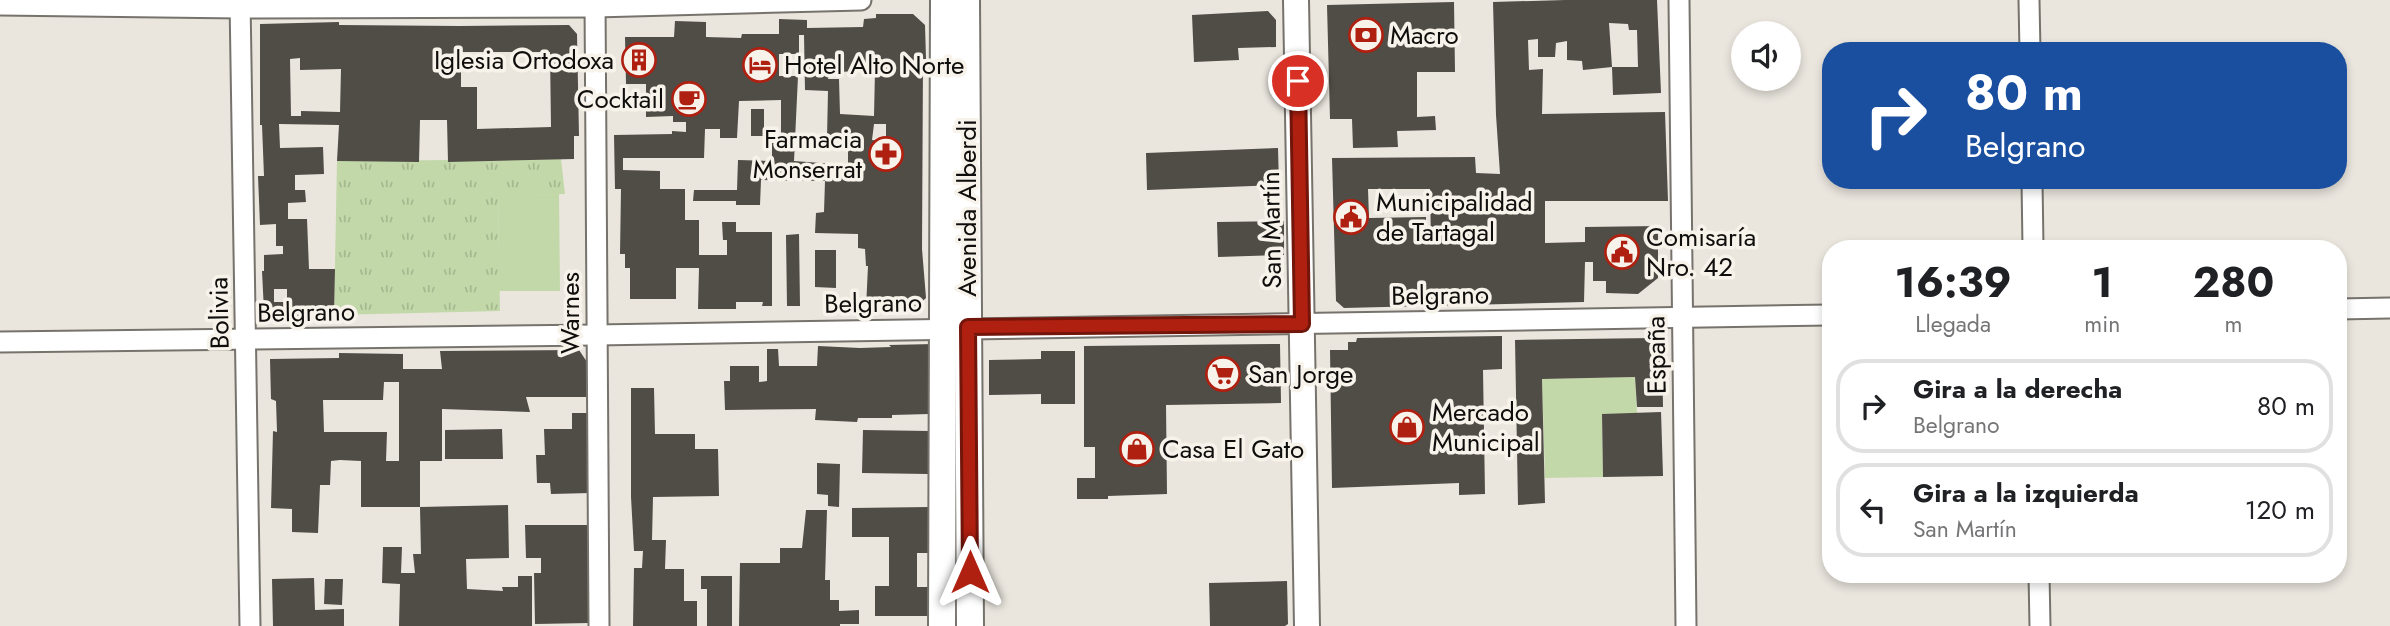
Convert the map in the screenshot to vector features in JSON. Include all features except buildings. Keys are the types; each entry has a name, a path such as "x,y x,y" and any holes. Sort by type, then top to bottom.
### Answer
{"main road":[{"name":"Avenida Alberdi","path":"942,626 944,0"},
{"name":"Avenida Alberdi","path":"966,0 970,626"}],"street":[{"path":"0,5 861,0"},
{"name":"San Martín","path":"1296,0 1307,626"},
{"name":"España","path":"1679,0 1686,626"},
{"path":"2029,0 2029,42"},
{"name":"Warnes","path":"595,3 600,626"},
{"name":"Bolivia","path":"240,4 250,626"},
{"path":"2032,189 2033,240"},
{"path":"2347,309 2390,308"},
{"name":"Belgrano","path":"0,342 1822,315"},
{"path":"2039,583 2040,626"}],"green space":[{"path":"561,159 565,194 498,196 500,311 334,315 337,161"},
{"path":"559,194 560,291 499,291 498,195"},
{"path":"1635,377 1637,413 1602,415 1603,477 1545,478 1542,379"}],"place":[{"name":"Macro","path":"1366,35"},
{"name":"Iglesia Ortodoxa","path":"639,60"},
{"name":"Hotel Alto Norte","path":"760,65"},
{"name":"Cocktail","path":"689,99"},
{"name":"Farmacia Monserrat","path":"886,154"},
{"name":"Municipalidad de Tartagal","path":"1351,217"},
{"name":"Comisaría Nro. 42","path":"1622,252"},
{"name":"San Jorge","path":"1223,374"},
{"name":"Mercado Municipal","path":"1407,427"},
{"name":"Casa El Gato","path":"1137,449"}],"route":[{"path":"970,572 968,327 1302,324 1298,81"}]}
